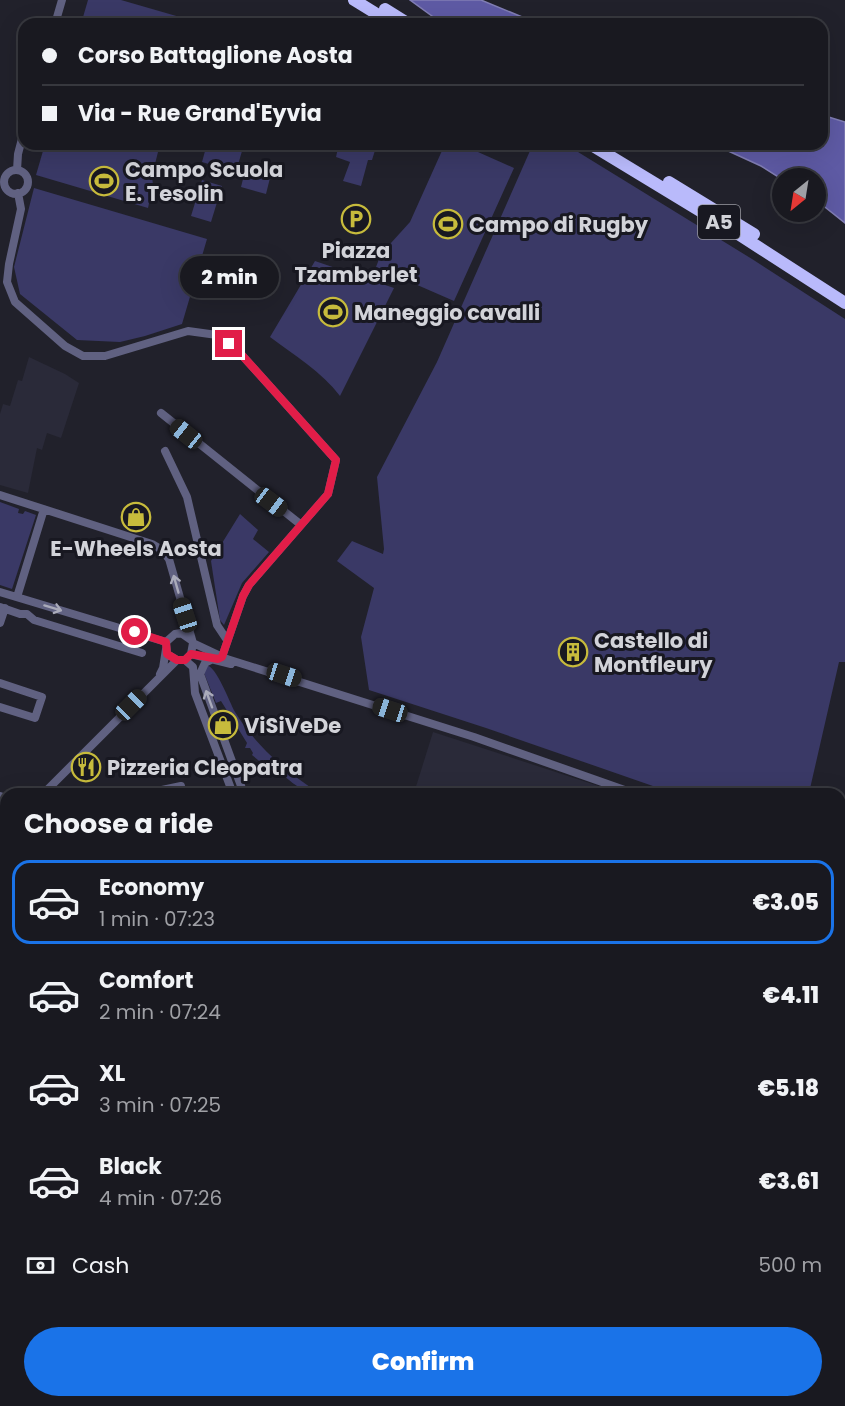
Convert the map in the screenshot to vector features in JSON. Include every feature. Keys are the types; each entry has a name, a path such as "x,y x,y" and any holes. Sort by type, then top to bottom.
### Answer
{"highway":[{"path":"354,0 383,18"},
{"path":"370,0 399,18"},
{"name":"A5","path":"600,150 735,232 845,303"},
{"name":"A5","path":"616,150 738,224 845,293"}],"street":[{"path":"57,18 62,0"},
{"path":"17,170 19,150"},
{"path":"17,170 24,173 27,181 24,190 12,193 7,189 2,178 9,172 17,170"},
{"path":"18,193 21,209 7,282 15,302 65,346 83,356 105,356 188,332 217,335 240,353 336,460 328,494 249,585 222,657"},
{"path":"161,413 300,524"},
{"path":"165,451 187,497 217,625 231,654 237,660 262,669"},
{"path":"0,495 126,535 162,550 169,559 192,642 187,657 158,678 132,707 49,788"},
{"path":"16,597 44,509"},
{"path":"0,592 135,632 166,645"},
{"path":"27,614 30,601"},
{"path":"0,623 2,607 20,614 27,614 34,620 142,653"},
{"path":"135,632 160,643 165,659"},
{"path":"158,678 165,659 166,645 175,634 187,635 192,642 222,657 463,734 619,788"},
{"path":"166,645 167,654 262,669"},
{"path":"187,657 218,659 222,657"},
{"path":"187,657 200,674 242,788"},
{"path":"187,657 193,668 195,693 231,788"},
{"path":"200,674 205,663 212,660"},
{"path":"0,683 42,697 35,718 0,707"},
{"path":"172,788 181,786"}],"shaded area":[{"path":"88,0 121,0 183,18 83,18"},
{"path":"410,0 481,0 524,18 435,18"},
{"path":"828,117 845,122 845,223 826,208 826,168 772,168 772,173 726,150 828,150"},
{"name":"Campo Scuola E. Tesolin","path":"43,150 158,150 148,208 36,175"},
{"path":"205,150 242,150 236,172 202,162"},
{"path":"338,150 375,150 372,160 368,160 361,186 343,181 350,162 336,157"},
{"name":"Campo di Rugby","path":"442,150 474,150 514,168 454,301 376,267 381,254 410,222"},
{"path":"530,150 575,150 845,319 845,662 839,662 810,788 659,788 369,690 361,637 374,588 337,561 352,541 383,554 377,477 437,362"},
{"path":"245,171 270,178 266,194 241,187"},
{"path":"202,180 222,186 211,222 191,216"},
{"path":"34,188 207,239 182,324 120,342 77,340 20,294 14,267"},
{"name":"Maneggio cavalli","path":"315,261 394,288 340,396 316,372 270,337"},
{"path":"29,357 79,383 61,438 47,433 42,450 37,448 28,493 0,485 0,414 3,404 10,406 18,380 22,381"},
{"path":"0,502 19,509 18,513 23,514 25,511 36,515 12,589 0,585"},
{"path":"240,514 258,530 253,539 269,552 242,583 224,625 220,620 211,561"},
{"path":"207,665 211,667 235,712 252,736 283,767 312,788 299,787 270,763 264,765 252,755 250,748 245,748 247,743 221,701 216,703 204,673"},
{"path":"433,732 605,788 416,788"}],"place":[{"name":"Campo Scuola E. Tesolin","path":"104,181"},
{"name":"Piazza Tzamberlet","path":"356,219"},
{"name":"Campo di Rugby","path":"448,224"},
{"name":"Maneggio cavalli","path":"333,312"},
{"name":"E-Wheels Aosta","path":"136,517"},
{"name":"Castello di Montfleury","path":"573,652"},
{"name":"ViSiVeDe","path":"223,725"},
{"name":"Pizzeria Cleopatra","path":"86,767"}],"route":[{"path":"135,632 166,642 167,654 177,660 185,660 191,654 218,659 222,657 249,585 328,494 336,460 240,353 229,344"}]}
